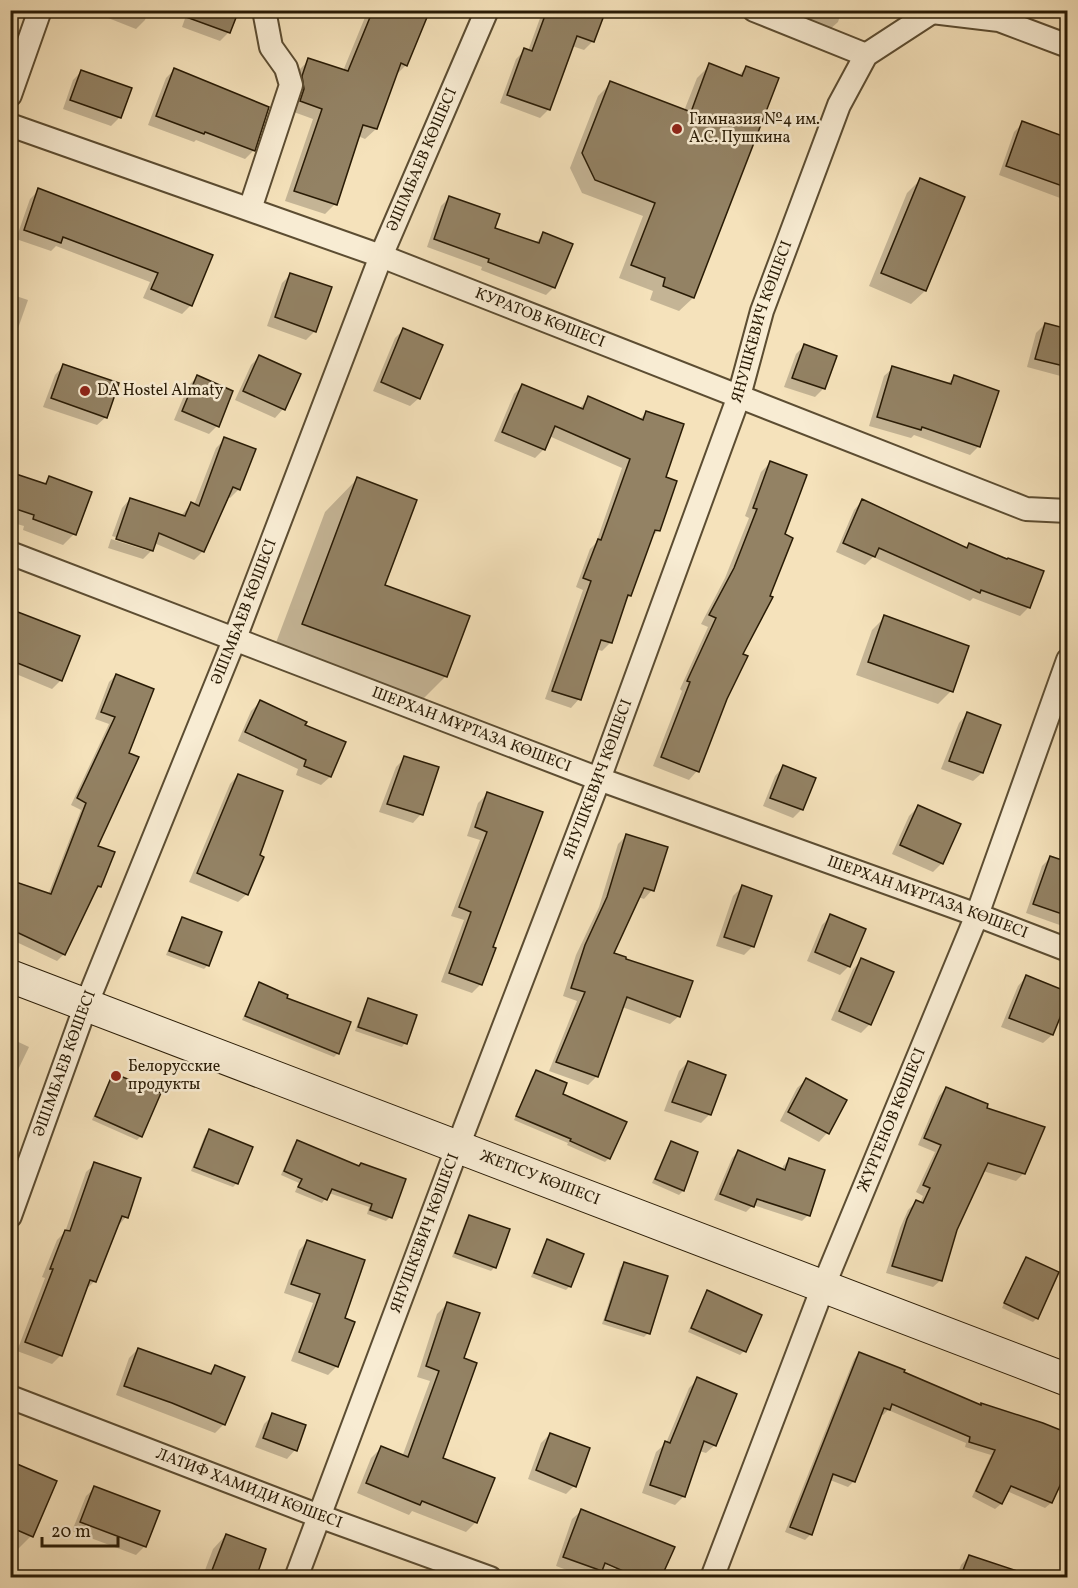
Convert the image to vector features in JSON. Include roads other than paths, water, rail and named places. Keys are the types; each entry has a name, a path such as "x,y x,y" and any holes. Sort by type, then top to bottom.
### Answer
{"main road":[{"name":"ЖЕТІСУ КӨШЕСІ","path":"10,976 1068,1380"}],"street":[{"path":"10,95 40,10"},
{"path":"250,209 291,85 286,68 271,47 264,10"},
{"name":"ӘШІМБАЕВ КӨШЕСІ","path":"10,1216 86,1005 235,638 381,256 487,10"},
{"path":"754,10 866,55"},
{"path":"932,11 999,20 1068,46"},
{"name":"ЯНУШКЕВИЧ КӨШЕСІ","path":"296,1578 599,779 739,396 762,311 839,105 866,55 932,11"},
{"name":"КУРАТОВ КӨШЕСІ","path":"10,125 381,256 1026,509 1068,511"},
{"name":"ШЕРХАН МҰРТАЗА КӨШЕСІ","path":"10,553 599,779 978,915 1068,950"},
{"name":"ЖҮРГЕНОВ КӨШЕСІ","path":"712,1578 824,1287 978,915 1068,660"},
{"name":"ЛАТИФ ХАМИДИ КӨШЕСІ","path":"10,1397 319,1516 490,1578"}],"place":[{"name":"Гимназия №4 им. А.С. Пушкина","path":"677,129"},
{"name":"DA Hostel Almaty","path":"85,391"},
{"name":"Белорусские продукты","path":"116,1076"}]}
